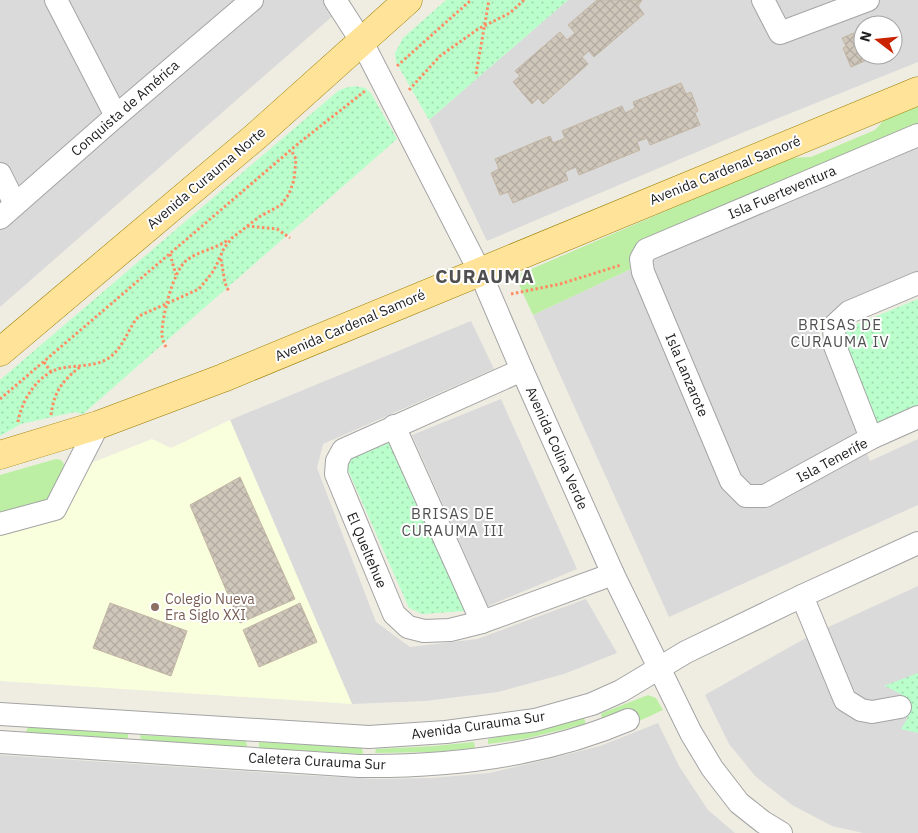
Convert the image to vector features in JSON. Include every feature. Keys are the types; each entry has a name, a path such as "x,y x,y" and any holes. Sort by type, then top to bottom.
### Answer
{"main road":[{"name":"Avenida Curauma Norte","path":"0,352 255,137 408,0"},
{"name":"Avenida Cardenal Samoré","path":"0,455 98,425 223,378 918,91"}],"street":[{"path":"56,0 116,116"},
{"name":"Conquista de América","path":"8,211 252,0"},
{"name":"Avenida Colina Verde","path":"335,0 362,42 480,272 613,574 691,733 712,768 740,803 780,833"},
{"path":"763,0 780,33 868,0"},
{"name":"Isla Fuerteventura","path":"644,255 918,135"},
{"path":"0,174 8,211"},
{"name":"Isla Lanzarote","path":"644,255 643,272 731,482 746,496"},
{"path":"871,438 835,346 834,326 849,312 918,283"},
{"name":"El Queltehue","path":"522,370 343,450 337,461 336,474 394,614 408,627 424,631 450,630 482,622 613,574"},
{"name":"Isla Tenerife","path":"746,496 765,496 871,438 918,417"},
{"path":"0,524 54,509 98,425"},
{"path":"394,426 482,622"},
{"name":"Avenida Curauma Sur","path":"10,714 369,737 446,732 535,720 589,704 621,691 686,652 918,543"},
{"path":"802,596 845,700 862,710 872,712 900,707"},
{"path":"589,704 599,731"},
{"path":"10,714 10,742"},
{"name":"Caletera Curauma Sur","path":"10,742 134,752 370,766 482,759 599,731 628,720"},
{"path":"134,752 136,722"},
{"path":"479,728 482,759"},
{"path":"251,758 252,730"},
{"path":"369,737 370,766"}],"path":[{"path":"0,399 291,150 381,79 472,0"},
{"path":"485,0 487,8"},
{"path":"476,74 489,0"},
{"path":"408,90 440,56 484,26 510,13 524,0"},
{"path":"166,347 162,336 163,326 168,302 180,267 186,260 221,245 259,216 280,206 289,194 295,170 296,159 291,150"},
{"path":"247,226 277,229 290,238"},
{"path":"18,422 21,409 30,394 43,378 51,372 63,368 96,364 106,360 121,345 139,316 199,289 212,273 224,248 232,238"},
{"path":"170,254 176,275"},
{"path":"491,298 560,284 644,255"},
{"path":"220,256 223,276 229,292"},
{"path":"44,362 51,372"},
{"path":"51,416 55,397 60,387 65,379 82,366"}],"shaded area":[{"path":"0,0 351,0 0,307"},
{"path":"568,0 918,0 918,62 744,132 487,241 429,120"},
{"path":"918,147 918,275 815,323 870,461 918,439 918,505 669,617 533,315 631,269"},
{"path":"471,321 494,369 323,444 317,468 376,622 410,647 477,639 586,599 617,653 564,674 498,692 425,701 352,704 230,420"},
{"path":"501,399 577,569 488,606 412,435"},
{"name":"Colegio Nueva Era Siglo XXI","path":"230,420 352,704 0,681 0,533 91,463 152,439 171,448"},
{"path":"918,586 918,833 863,833 832,826 792,805 756,777 729,744 705,695 811,635"},
{"path":"658,723 679,766 708,810 735,833 0,833 0,755 300,775 378,779 431,778 489,773 541,761 600,746"}],"green space":[{"path":"446,0 568,0 429,120 396,62 395,53 403,38"},
{"path":"355,86 365,88 371,93 397,139 83,414 75,412 21,424 0,436 0,380 338,91"},
{"path":"918,106 918,124 651,236 635,255 631,269 533,315 515,276 789,158 811,157 875,130 884,120"},
{"path":"918,299 918,406 879,424 872,419 842,341 845,329"},
{"path":"391,442 466,611 422,614 409,608 347,468 352,458"},
{"path":"56,459 61,460 64,464 55,497 0,517 0,475"},
{"path":"918,673 918,733 901,729 909,714 910,707 905,698 884,686"},
{"path":"648,695 656,698 663,710 639,721 603,721 602,713"},
{"path":"584,718 586,724 524,739 488,744 488,739"},
{"path":"28,727 128,733 128,739 26,732"},
{"path":"140,735 246,741 247,746 141,741"},
{"path":"259,742 362,748 363,753 259,748"},
{"path":"474,742 475,748 434,752 375,753 376,749"}],"building":[{"path":"597,0 642,0 638,6 644,14 594,57 589,51 582,57 588,64 543,104 538,98 532,104 513,82 520,76 515,71 560,32 567,40 575,33 568,25"},
{"path":"853,33 853,65 856,65 851,67 843,48 846,46 842,38"},
{"path":"681,83 686,94 691,92 698,111 695,113 700,125 650,145 647,138 637,142 640,150 579,175 576,167 565,172 568,180 513,203 508,192 500,195 491,173 499,169 495,159 550,136 553,143 565,138 562,131 622,106 625,113 635,108 633,102"},
{"path":"240,477 295,599 240,623 190,505"},
{"path":"110,603 187,631 171,676 93,648"},
{"path":"300,603 317,642 259,667 243,630"}],"place":[{"name":"Colegio Nueva Era Siglo XXI","path":"155,607"}],"district":[{"name":"CURAUMA","path":"485,276"},
{"name":"BRISAS DE CURAUMA IV","path":"840,332"},
{"name":"BRISAS DE CURAUMA III","path":"453,522"}]}
